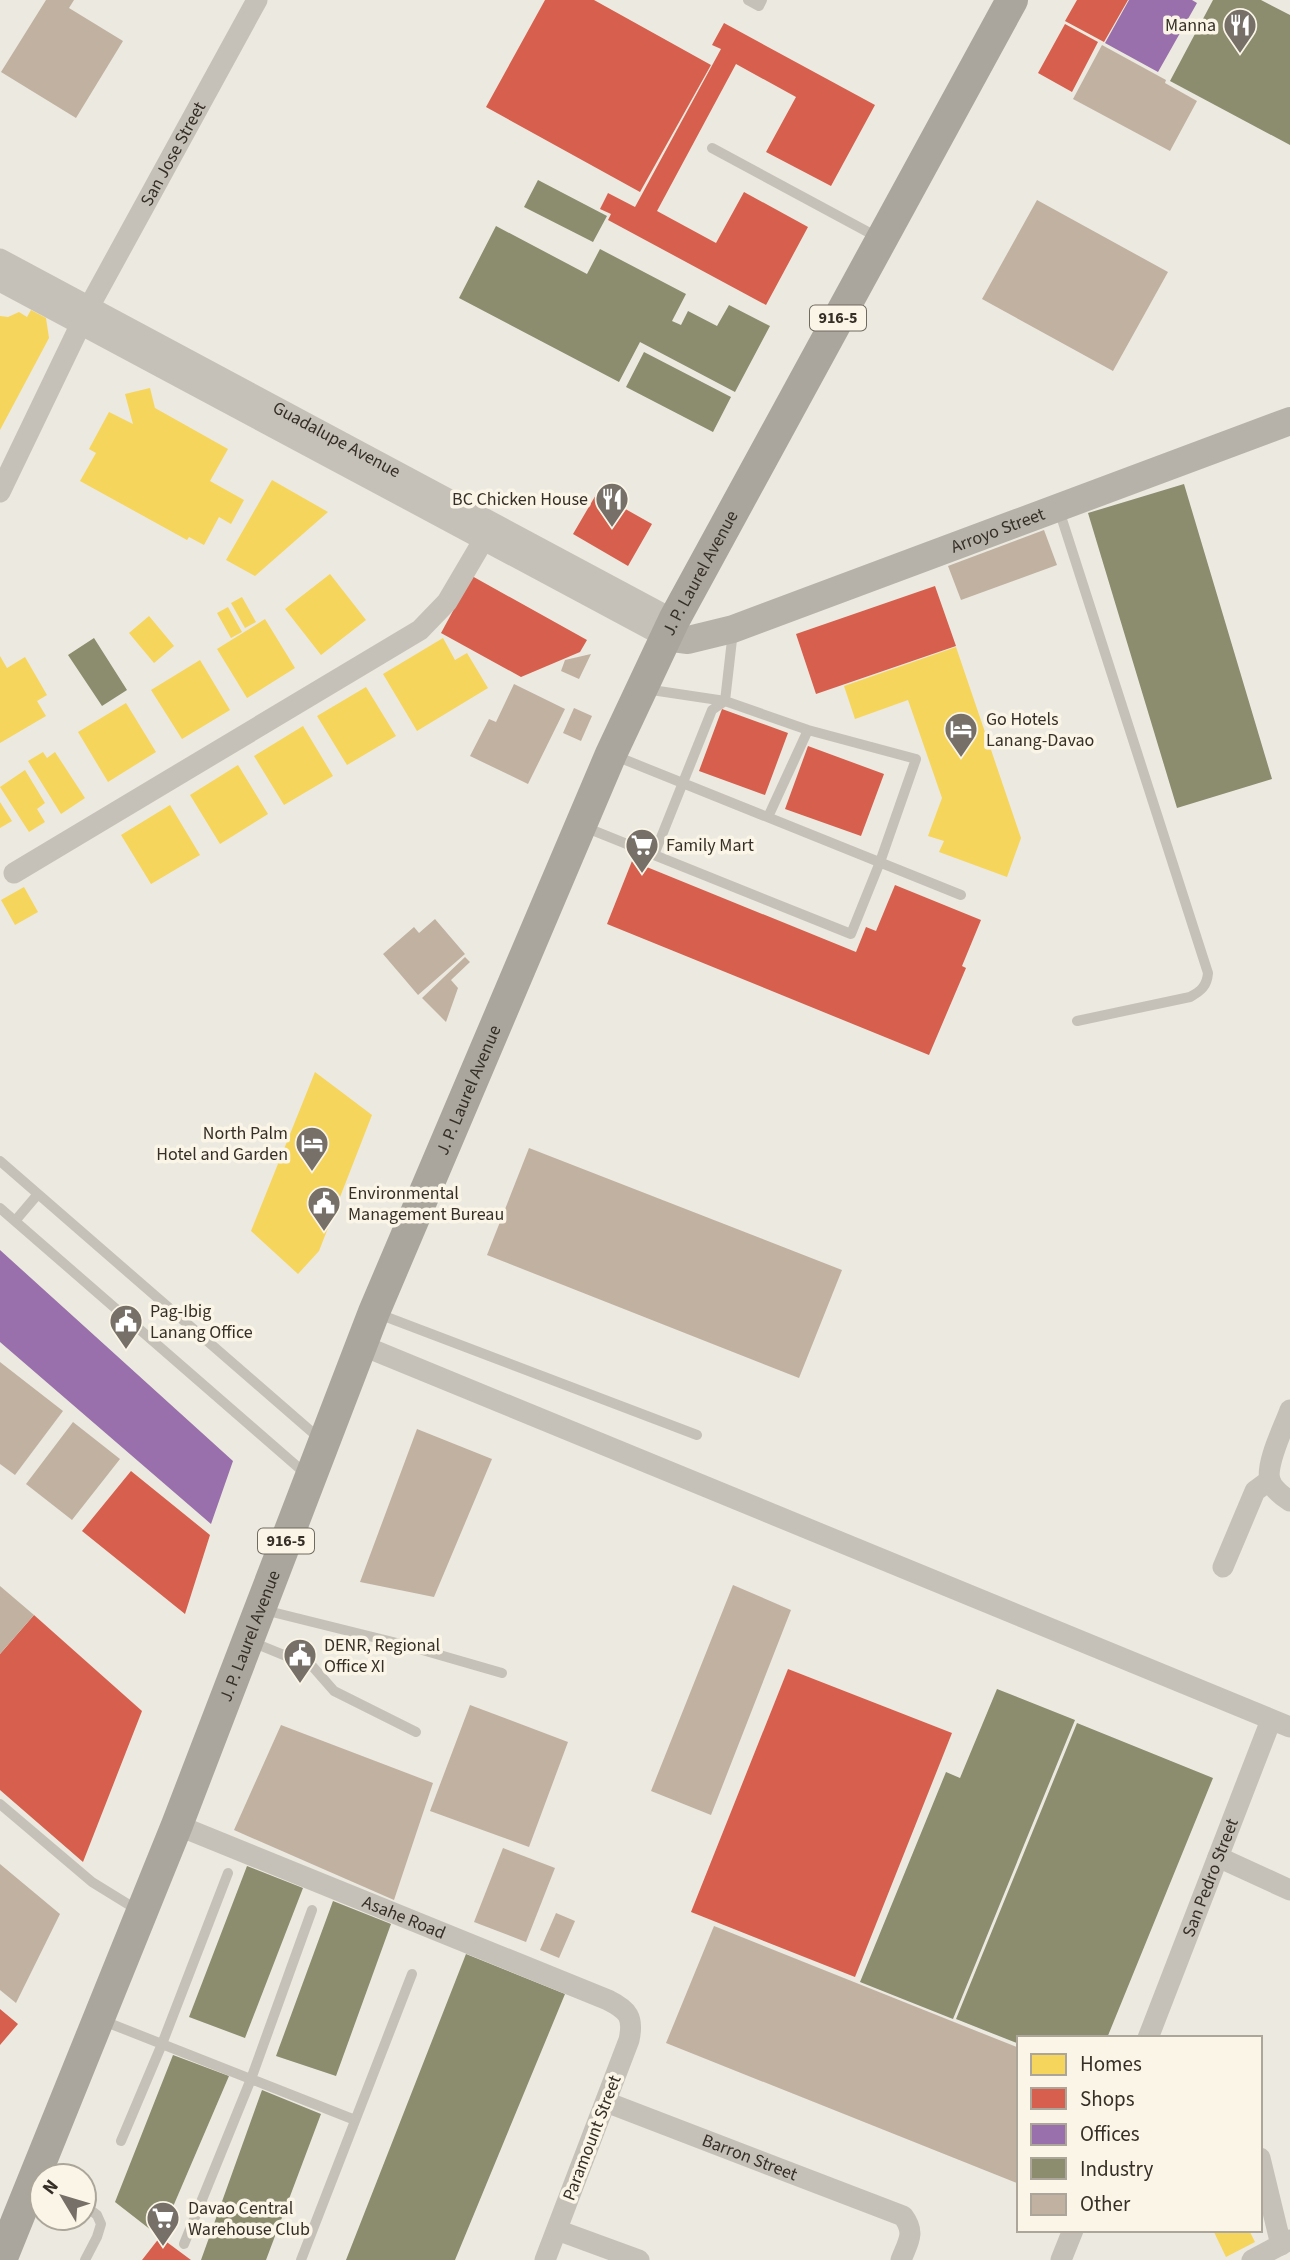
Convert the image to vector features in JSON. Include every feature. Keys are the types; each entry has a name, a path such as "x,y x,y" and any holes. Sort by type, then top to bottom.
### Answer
{"main road":[{"name":"J. P. Laurel Avenue","path":"45,2162 374,1312 579,825 669,629 1012,0"},
{"name":"J. P. Laurel Avenue","path":"1,2260 28,2202"}],"street":[{"name":"San Jose Street","path":"0,492 85,316 257,0"},
{"name":"Guadalupe Avenue","path":"0,260 85,316 669,629"},
{"name":"Guadalupe Avenue","path":"0,281 85,316"},
{"name":"Arroyo Street","path":"669,629 688,640 733,629 1290,421"},
{"path":"14,873 421,630 447,602 488,532"},
{"path":"361,1345 1280,1723"},
{"path":"1290,1410 1275,1448 1270,1480 1279,1493 1290,1501"},
{"path":"1223,1567 1255,1491 1270,1480"},
{"name":"San Pedro Street","path":"1149,2036 1218,1857 1280,1723"},
{"name":"Asahe Road","path":"177,1825 608,2000 628,2014"},
{"path":"1218,1857 1290,1890"},
{"name":"Paramount Street","path":"545,2260 629,2040 632,2026 628,2014"},
{"name":"Barron Street","path":"606,2102 894,2211 903,2216 910,2225 910,2235 901,2260"},
{"path":"1252,2260 1286,2242 1262,2164"},
{"path":"557,2230 639,2260"},
{"path":"1061,2260 1072,2232"}],"lane":[{"path":"748,0 759,6 762,0"},
{"path":"712,148 881,239"},
{"path":"1058,507 1208,973 1207,981 1201,990 1190,997 1077,1021"},
{"path":"654,855 712,710 725,701 733,629"},
{"path":"579,825 851,934 880,862 916,759 808,730 725,701 641,688"},
{"path":"768,817 808,730"},
{"path":"611,754 961,895"},
{"path":"0,1161 325,1444"},
{"path":"15,1221 38,1194"},
{"path":"0,1208 311,1478"},
{"path":"374,1312 697,1435"},
{"path":"260,1609 405,1645 502,1673"},
{"path":"248,1641 313,1667 334,1691 416,1732"},
{"path":"0,1804 92,1882 141,1912"},
{"path":"121,2141 162,2045 228,1873"},
{"path":"184,2244 251,2079 313,1910"},
{"path":"301,2260 412,1974"},
{"path":"99,2019 355,2120"},
{"path":"85,2260 101,2224 98,2217"}],"building: Homes":[{"path":"31,310 46,318 49,338 0,430 0,316 8,317 19,312 27,317"},
{"path":"150,388 155,408 228,449 210,481 244,500 231,524 219,517 204,545 189,537 187,540 80,481 96,453 89,449 109,412 133,424 125,394"},
{"path":"272,480 328,512 255,576 226,560"},
{"path":"330,574 366,620 321,655 285,609"},
{"path":"242,597 256,622 245,628 231,603"},
{"path":"228,607 242,632 231,638 217,613"},
{"path":"149,616 174,646 154,663 129,633"},
{"path":"265,619 295,668 247,698 217,649"},
{"path":"443,638 455,660 467,653 488,688 417,731 383,674"},
{"name":"Go Hotels Lanang-Davao","path":"956,647 1021,838 1007,877 939,852 944,841 928,836 942,798 908,700 855,719 844,686"},
{"path":"0,656 7,668 25,657 47,695 37,701 46,716 0,743"},
{"path":"200,660 230,710 182,739 151,690"},
{"path":"366,687 396,736 347,765 317,716"},
{"path":"126,703 156,752 108,782 78,732"},
{"path":"303,726 333,776 284,805 254,756"},
{"path":"43,752 47,758 55,752 85,798 61,814 28,761"},
{"path":"238,765 268,814 220,844 190,795"},
{"path":"25,770 45,803 37,809 45,822 29,832 0,787"},
{"path":"0,802 12,821 0,828"},
{"path":"170,805 200,855 151,884 121,835"},
{"path":"24,887 38,912 15,925 1,900"},
{"name":"North Palm Hotel and Garden","path":"315,1072 372,1115 319,1251 298,1274 251,1231"},
{"path":"1214,2232 1250,2232 1255,2242 1226,2257"}],"building: Shops":[{"path":"545,0 594,0 711,65 640,192 486,107"},
{"path":"1077,0 1128,0 1104,42 1065,21"},
{"path":"724,23 875,105 831,186 766,152 796,97 736,64 657,211 716,243 744,192 808,227 766,305 608,220 611,214 600,209 608,193 635,207 721,49 712,45"},
{"path":"1065,24 1098,42 1072,92 1038,73"},
{"name":"BC Chicken House","path":"597,493 652,524 628,566 573,534"},
{"path":"472,576 587,640 580,652 521,677 441,633"},
{"path":"935,586 956,646 816,694 796,634"},
{"path":"722,709 788,733 765,795 699,771"},
{"path":"808,746 884,774 861,836 785,809"},
{"path":"632,861 856,952 866,927 876,931 895,885 981,920 962,966 966,968 929,1055 607,924"},
{"path":"131,1471 210,1535 185,1614 82,1531"},
{"path":"34,1615 142,1711 83,1862 0,1790 0,1654"},
{"path":"788,1669 952,1733 855,1977 691,1912"},
{"path":"0,2009 18,2024 0,2045"},
{"name":"Davao Central Warehouse Club","path":"160,2237 191,2260 142,2260"}],"building: Offices":[{"path":"1129,0 1192,0 1197,3 1158,72 1105,43"},
{"path":"0,1250 233,1461 211,1524 0,1342"}],"building: Industry":[{"path":"1213,0 1261,0 1290,15 1290,145 1170,81"},
{"path":"538,180 607,216 593,242 524,207"},
{"path":"496,226 587,274 600,249 686,294 672,321 681,325 688,311 717,326 729,305 770,326 735,392 640,342 619,382 459,298"},
{"path":"644,352 731,397 713,432 626,387"},
{"path":"1184,484 1272,779 1177,808 1088,513"},
{"path":"94,638 127,690 102,706 68,655"},
{"path":"997,1689 1075,1720 953,2019 860,1982 946,1772 960,1778"},
{"path":"1077,1723 1213,1778 1108,2036 1017,2036 1017,2043 956,2019"},
{"path":"247,1866 303,1888 245,2038 189,2017"},
{"path":"333,1901 391,1924 336,2076 276,2056"},
{"path":"466,1954 565,1994 455,2260 346,2260"},
{"path":"173,2055 229,2076 160,2237 115,2202"},
{"path":"262,2090 321,2114 266,2260 201,2260"}],"building: Other":[{"path":"46,0 74,0 69,8 123,41 76,118 1,72"},
{"path":"1102,45 1166,80 1165,83 1197,101 1170,151 1073,99"},
{"path":"1037,200 1168,272 1113,371 982,299"},
{"path":"1044,530 1057,565 961,600 948,566"},
{"path":"591,654 579,679 561,671 565,660"},
{"path":"514,684 565,709 528,784 470,756 489,719 496,722"},
{"path":"574,708 592,716 581,741 563,733"},
{"path":"435,919 465,954 418,995 383,954 414,927 419,933"},
{"path":"465,957 470,962 451,980 458,988 446,1022 422,998"},
{"path":"529,1148 842,1270 799,1378 487,1255"},
{"path":"0,1362 63,1411 15,1475 0,1464"},
{"path":"73,1422 120,1459 72,1520 26,1484"},
{"path":"417,1429 492,1459 434,1597 360,1582"},
{"path":"733,1585 791,1610 711,1815 651,1791"},
{"path":"0,1586 34,1615 0,1654"},
{"path":"470,1705 568,1742 529,1847 430,1811"},
{"path":"281,1725 433,1783 394,1900 234,1830"},
{"path":"503,1848 555,1868 526,1942 474,1922"},
{"path":"0,1864 60,1914 16,2003 0,1990"},
{"path":"556,1913 575,1921 559,1958 540,1950"},
{"path":"714,1926 1017,2047 1017,2183 666,2043"}],"place":[{"name":"Manna","path":"1240,55"},
{"name":"BC Chicken House","path":"612,529"},
{"name":"Go Hotels Lanang-Davao","path":"961,759"},
{"name":"Family Mart","path":"642,875"},
{"name":"North Palm Hotel and Garden","path":"312,1173"},
{"name":"Environmental Management Bureau","path":"324,1233"},
{"name":"Pag-Ibig Lanang Office","path":"126,1351"},
{"name":"DENR, Regional Office XI","path":"300,1685"},
{"name":"Davao Central Warehouse Club","path":"163,2248"}]}
